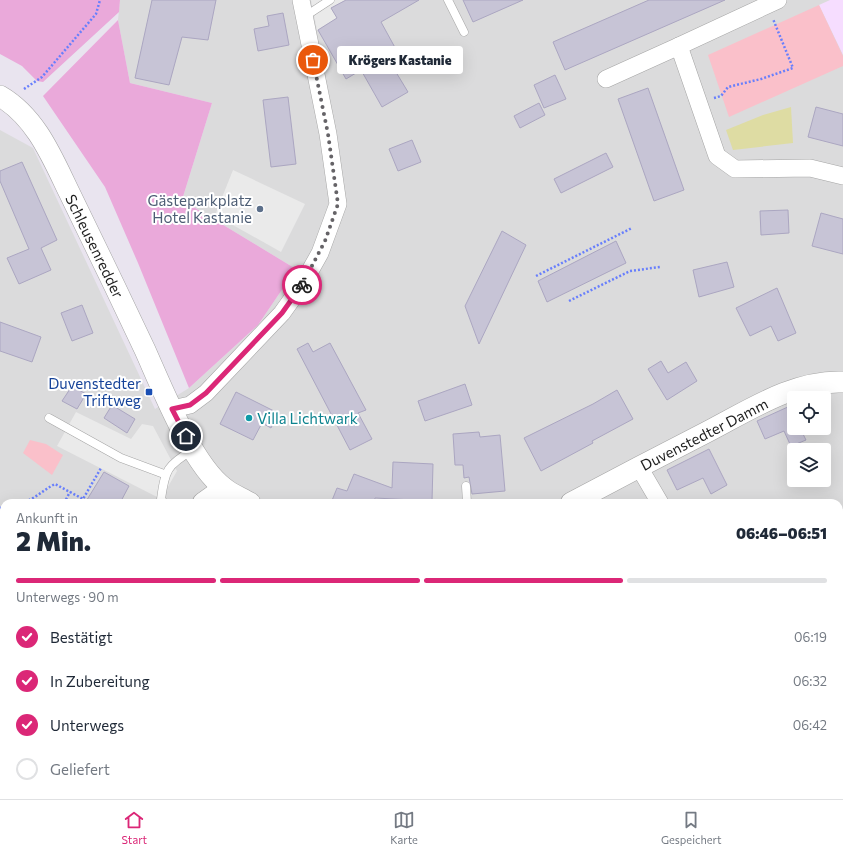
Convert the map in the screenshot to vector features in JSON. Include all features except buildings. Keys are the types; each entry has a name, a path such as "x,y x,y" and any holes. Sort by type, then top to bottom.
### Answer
{"street":[{"path":"243,499 224,488 208,472 194,450 172,409 190,405 206,393 282,313 302,285 325,241 338,204 328,134 301,0"},
{"path":"606,79 773,2"},
{"path":"679,46 717,156 735,169 810,168 843,176"},
{"name":"Schleusenredder","path":"4,98 25,117 46,144 106,267 172,409"},
{"name":"Duvenstedter Damm","path":"579,499 752,408 793,390 816,384 843,382"},
{"path":"639,467 658,499"},
{"path":"209,499 224,488"}],"lane":[{"path":"304,17 330,0"},
{"path":"448,0 464,32"},
{"path":"49,418 121,458 164,474"},
{"path":"161,499 164,474 177,460 194,450"},
{"path":"466,486 468,499"}],"path":[{"path":"4,98 42,77 96,14 100,0"},
{"path":"698,102 721,96 728,87 761,79 793,68 773,2"},
{"path":"536,276 632,228"},
{"path":"569,301 630,271 660,267"},
{"path":"32,499 43,490 55,484 83,499 100,468"},
{"path":"66,499 70,492"}],"shaded area":[{"path":"0,0 120,0 119,12 43,82 37,81 22,66 0,54"},
{"path":"120,0 843,0 843,499 0,499 0,130 33,148 155,409 189,388 258,325 296,269 182,200 212,103 130,83 118,20"},
{"path":"311,0 346,0 331,8 337,18 317,30"},
{"path":"830,0 843,0 843,55 819,5"},
{"path":"819,5 843,56 843,66 729,117 708,55"},
{"path":"118,20 130,83 212,103 182,200 296,269 258,325 189,388 105,187 43,96"},
{"path":"791,107 793,143 733,150 726,130 763,115"},
{"name":"Gästeparkplatz Hotel Kastanie","path":"233,170 305,204 281,252 215,215"},
{"path":"76,412 131,439 142,424 153,426 177,471 161,499 57,446"},
{"path":"30,440 46,444 63,455 52,475 23,453"}],"way so far":[{"path":"302,285 320,253 338,204 328,134 313,60"}],"place":[{"name":"Krögers Kastanie","path":"313,60"},
{"name":"Gästeparkplatz Hotel Kastanie","path":"260,209"},
{"name":"Duvenstedter Triftweg","path":"149,392"},
{"name":"Villa Lichtwark","path":"249,418"}],"route":[{"path":"186,436 172,409 190,405 206,393 282,313 302,285"}]}
